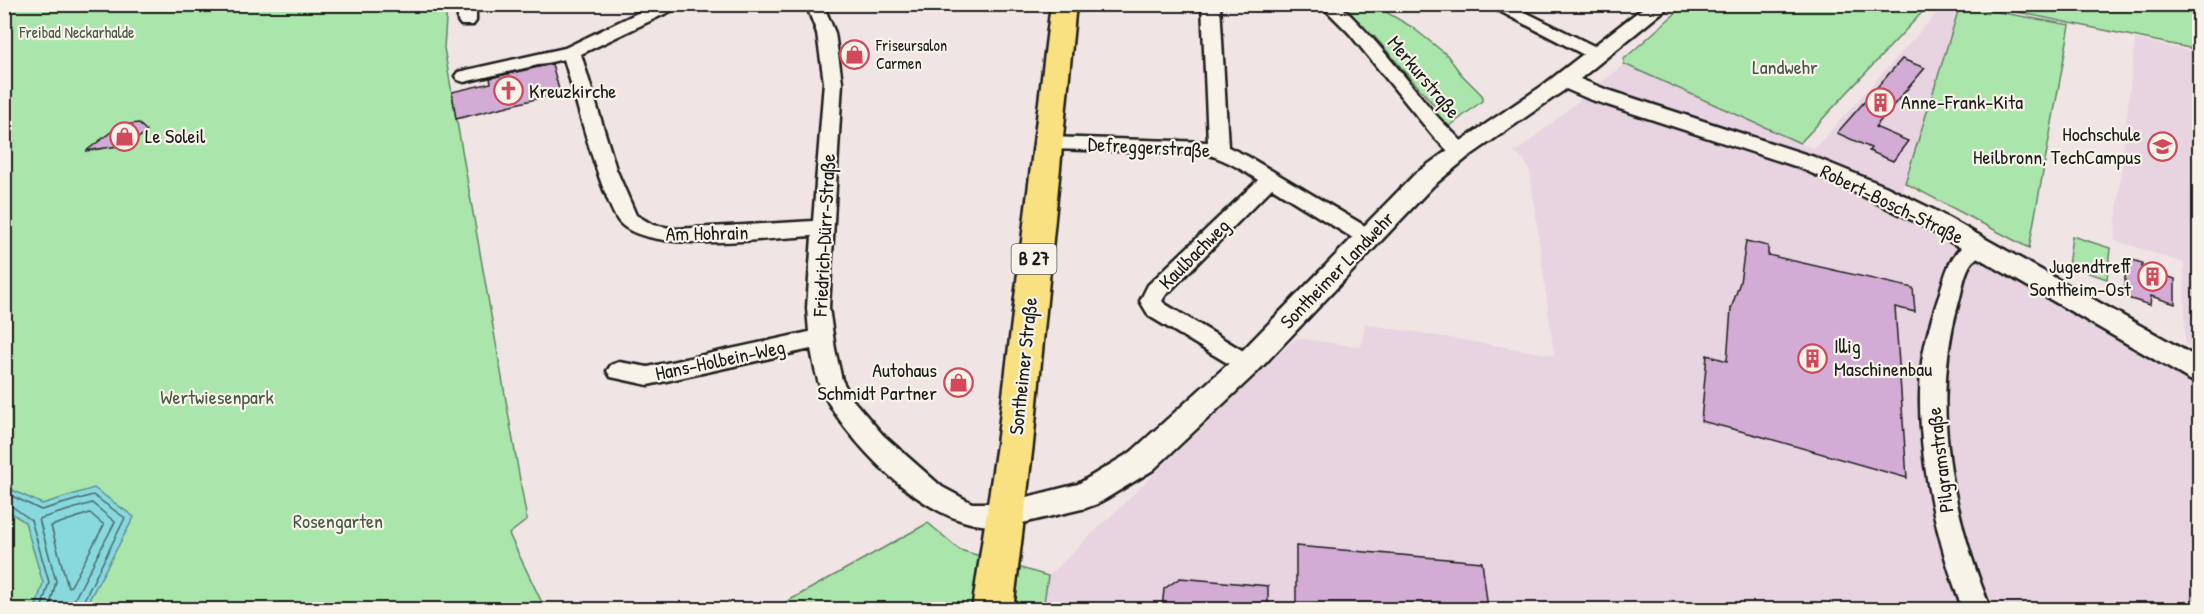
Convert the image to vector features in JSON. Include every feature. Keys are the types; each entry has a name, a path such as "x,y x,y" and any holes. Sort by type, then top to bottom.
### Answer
{"main road":[{"name":"Sontheimer Straße","path":"1006,514 1064,4"},
{"name":"B 27","path":"992,609 1006,514"}],"street":[{"path":"464,76 571,52 671,4"},
{"name":"Friedrich-Dürr-Straße","path":"814,4 826,33 833,82 818,308 821,338 834,390 864,431 904,472 953,506 969,513 1006,514"},
{"path":"1211,4 1218,150"},
{"name":"Merkurstraße","path":"1328,4 1355,29 1440,132 1460,152"},
{"path":"1494,4 1598,56"},
{"name":"Sontheimer Landwehr","path":"1006,514 1086,495 1111,482 1142,461 1247,364 1424,180 1460,152 1598,56 1623,33 1662,4"},
{"name":"Am Hohrain","path":"571,52 606,169 624,214 640,228 676,236 822,228"},
{"name":"Robert-Bosch-Straße","path":"1564,81 1597,94 1806,162 1925,216 2199,372"},
{"name":"Defreggerstraße","path":"1048,143 1202,147 1218,150 1369,238"},
{"name":"Kaulbachweg","path":"1247,364 1157,310 1151,301 1156,291 1270,179"},
{"name":"Pilgramstraße","path":"1977,609 1956,556 1948,527 1939,476 1932,381 1939,332 1958,267 1962,259 1978,246"},
{"name":"Hans-Holbein-Weg","path":"619,371 648,376 821,338"}],"shaded area":[{"path":"1944,5 1960,5 1902,191 2027,258 2199,361 2199,609 1043,610 1048,576 1296,338 1361,347 1365,324 1554,355 1530,172 1524,160 1515,153 1624,64 1814,149"},
{"name":"Hochschule Heilbronn, TechCampus","path":"2135,39 2199,53 2199,351 2185,344 2184,263 2114,240"}],"green space":[{"name":"Landwehr","path":"1686,4 1929,5 1800,143 1624,64 1624,59"},
{"name":"Wertwiesenpark","path":"4,5 447,5 444,48 527,520 509,534 545,609 5,609"},
{"path":"1334,5 1374,5 1412,27 1447,55 1461,74 1482,95 1482,101 1450,126 1446,126 1433,113 1439,111 1374,36 1367,37"},
{"path":"1960,5 2070,25 2029,248 1905,183"},
{"path":"1984,5 2199,5 2199,50"},
{"path":"2072,236 2110,248 2107,279 2068,266"},
{"path":"928,523 960,550 1048,576 1043,609 772,610"}],"water":[{"path":"4,486 42,504 94,488 134,517 84,609 35,609 43,583 25,522 5,509"}],"building":[{"name":"Anne-Frank-Kita","path":"1902,59 1925,68 1875,127 1908,141 1893,161 1837,133"},
{"name":"Kreuzkirche","path":"552,64 560,93 456,119 452,92 491,83 490,78"},
{"name":"Le Soleil","path":"138,123 147,131 131,144 86,151 119,126"},
{"name":"Illig Maschinenbau","path":"1746,241 1768,246 1768,255 1913,288 1915,312 1895,307 1907,478 1701,421 1707,355 1727,361 1731,309 1740,282"},
{"name":"Jugendtreff Sontheim-Ost","path":"2126,258 2142,263 2142,268 2175,279 2175,304 2151,296 2150,305 2124,297"},
{"path":"1296,546 1482,562 1488,609 1296,609"},
{"path":"1180,578 1268,586 1268,609 1162,609 1164,589"}],"place":[{"name":"Friseursalon Carmen","path":"855,54"},
{"name":"Kreuzkirche","path":"508,91"},
{"name":"Anne-Frank-Kita","path":"1880,102"},
{"name":"Le Soleil","path":"124,136"},
{"name":"Hochschule Heilbronn, TechCampus","path":"2162,146"},
{"name":"Jugendtreff Sontheim-Ost","path":"2152,277"},
{"name":"Illig Maschinenbau","path":"1813,358"},
{"name":"Autohaus Schmidt Partner","path":"958,382"}],"park label":[{"name":"Freibad Neckarhalde","path":"77,32"},
{"name":"Rosengarten","path":"338,521"}]}
